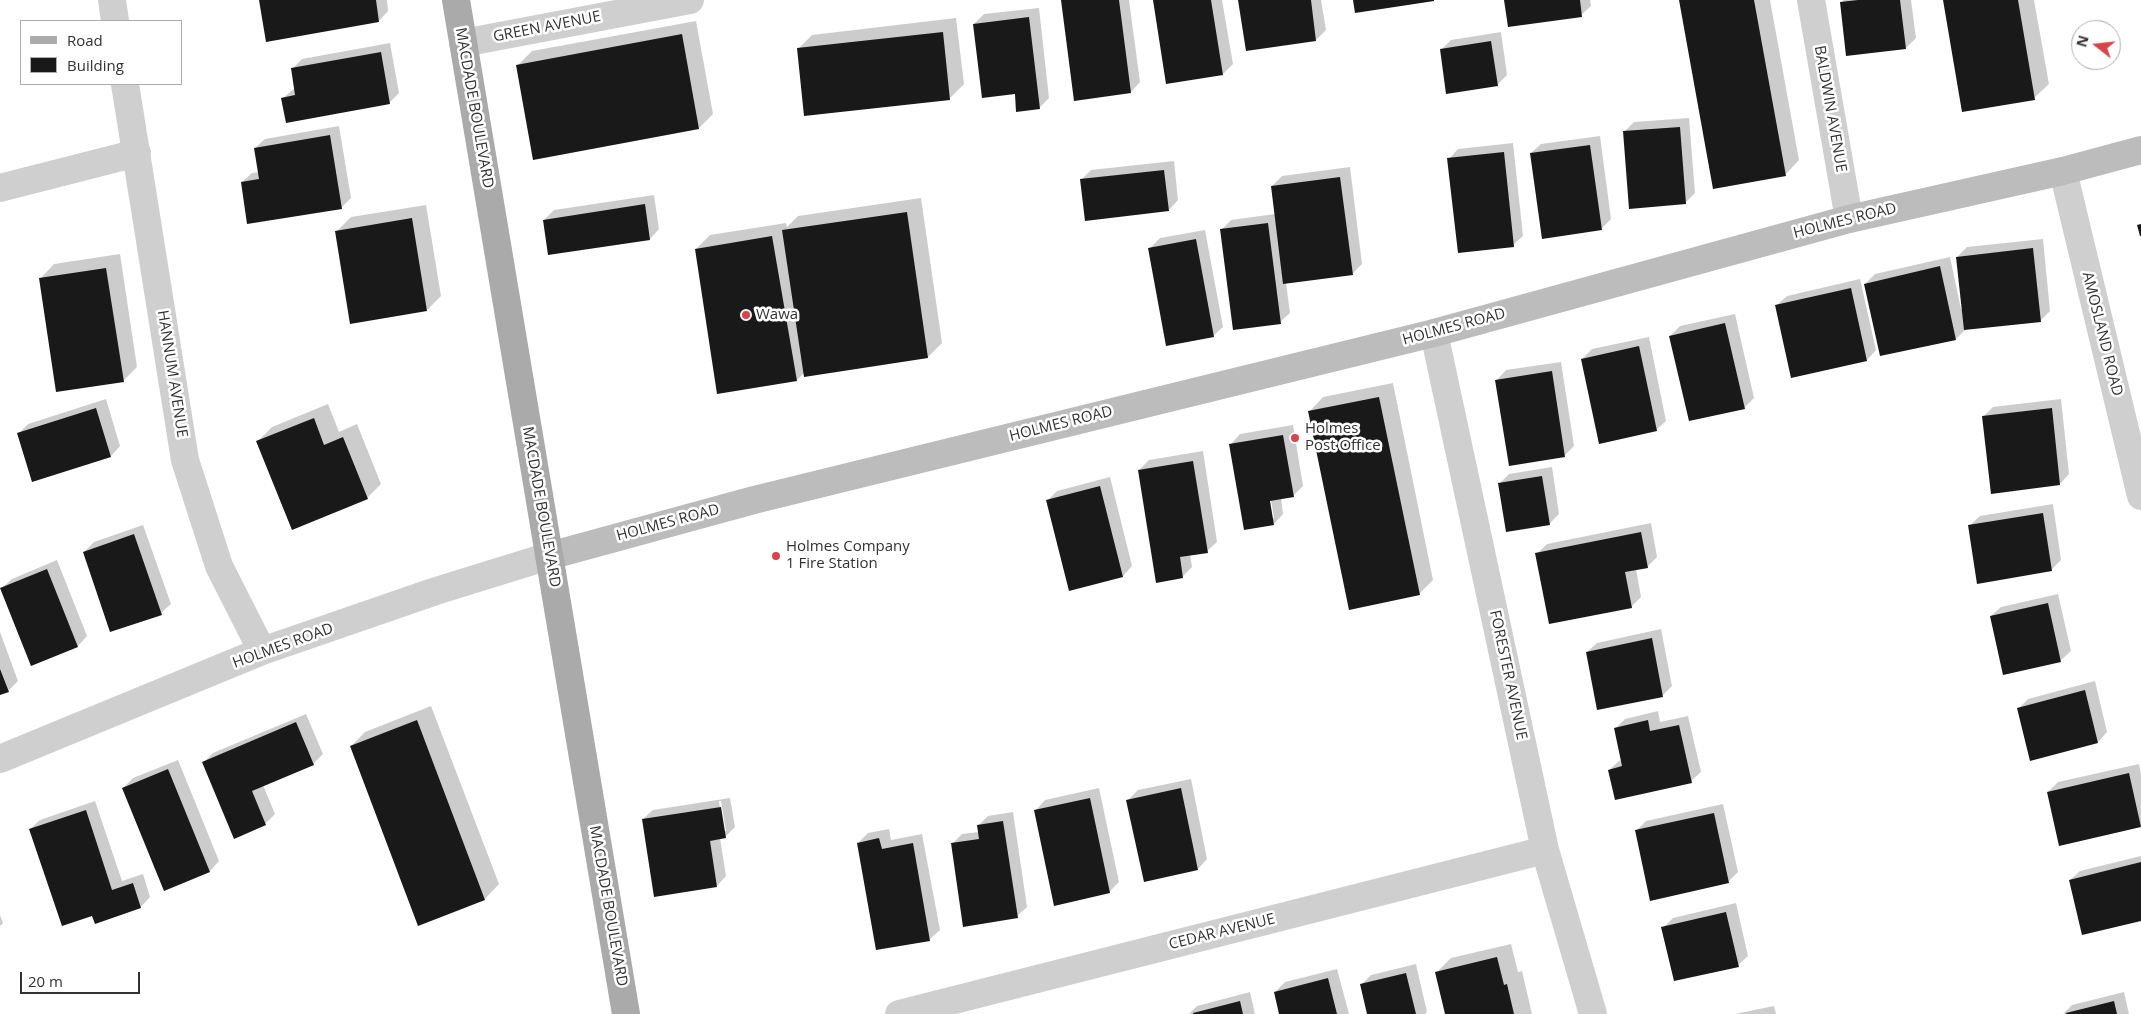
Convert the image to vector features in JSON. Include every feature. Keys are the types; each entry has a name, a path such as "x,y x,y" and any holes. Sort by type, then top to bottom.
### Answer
{"main road":[{"name":"MACDADE BOULEVARD","path":"456,0 626,1014"}],"street":[{"path":"112,0 115,20"},
{"name":"GREEN AVENUE","path":"463,43 690,0"},
{"name":"BALDWIN AVENUE","path":"1811,0 1849,219"},
{"name":"HANNUM AVENUE","path":"126,85 185,460 219,566 262,652"},
{"name":"HOLMES ROAD","path":"0,759 262,652 436,591 549,556 754,500 1434,333 1849,219 2063,171 2141,150"},
{"path":"0,188 137,153"},
{"name":"AMOSLAND ROAD","path":"2063,171 2141,496"},
{"name":"FORESTER AVENUE","path":"1434,333 1545,850 1593,1014"},
{"name":"CEDAR AVENUE","path":"899,1014 1545,850"}],"building":[{"path":"259,0 376,0 379,22 266,42"},
{"path":"1061,0 1119,0 1131,93 1074,101"},
{"path":"1153,0 1211,0 1223,75 1166,84"},
{"path":"1238,0 1311,0 1316,41 1246,51"},
{"path":"1353,0 1434,0 1434,1 1355,13"},
{"path":"1504,0 1580,0 1582,17 1508,27"},
{"path":"1679,0 1754,0 1786,176 1713,189"},
{"path":"1900,0 1906,49 1846,56 1840,2"},
{"path":"1943,0 2018,0 2035,100 1962,112"},
{"path":"1029,17 1040,109 1016,112 1015,94 982,98 973,24"},
{"path":"943,32 950,100 804,116 797,48"},
{"path":"682,34 699,129 533,160 516,65"},
{"path":"1491,41 1498,86 1446,94 1440,49"},
{"path":"381,52 390,104 286,123 281,98 295,95 291,68"},
{"path":"1680,127 1686,204 1629,209 1623,131"},
{"path":"330,135 342,209 247,224 241,182 259,179 254,148"},
{"path":"1590,145 1602,230 1542,239 1530,153"},
{"path":"1504,152 1514,247 1458,253 1447,158"},
{"path":"1164,170 1169,211 1085,221 1080,179"},
{"path":"1340,177 1353,275 1283,284 1271,186"},
{"path":"645,204 650,240 548,255 543,220"},
{"path":"907,212 928,358 804,377 782,230"},
{"path":"412,218 427,311 350,324 335,231"},
{"path":"1268,223 1281,324 1233,330 1220,229"},
{"path":"2141,224 2141,236 2140,236 2137,225"},
{"name":"Wawa","path":"772,236 797,381 717,394 695,249"},
{"path":"1196,239 1214,337 1166,346 1148,248"},
{"path":"2033,248 2041,322 1964,330 1956,257"},
{"path":"1940,266 1956,340 1880,356 1864,284"},
{"path":"106,268 124,382 56,392 39,278"},
{"path":"1851,288 1867,361 1791,378 1775,305"},
{"path":"1725,323 1745,409 1689,421 1669,336"},
{"path":"1639,346 1657,431 1599,444 1581,359"},
{"path":"1552,371 1565,457 1509,466 1495,380"},
{"path":"1379,397 1420,595 1349,610 1308,411"},
{"path":"96,408 111,457 32,482 17,433"},
{"path":"2052,408 2060,485 1991,494 1982,416"},
{"path":"314,418 324,445 343,437 368,499 292,530 256,441"},
{"path":"1283,435 1294,497 1270,501 1274,525 1244,530 1229,444"},
{"path":"1193,461 1208,553 1180,557 1183,578 1156,583 1138,470"},
{"path":"1542,476 1550,525 1506,532 1498,483"},
{"path":"1100,486 1123,577 1069,591 1046,500"},
{"path":"2043,513 2052,571 1977,584 1968,525"},
{"path":"1641,532 1648,568 1625,572 1632,608 1549,624 1535,553"},
{"path":"134,534 162,615 110,632 83,552"},
{"path":"47,569 78,647 31,666 0,588"},
{"path":"2048,603 2061,662 2003,675 1990,616"},
{"path":"1652,638 1663,697 1597,710 1586,652"},
{"path":"0,669 9,692 0,695"},
{"path":"2085,690 2098,743 2030,761 2017,708"},
{"path":"417,720 485,900 418,926 350,746"},
{"path":"1648,720 1650,731 1679,725 1692,783 1615,800 1608,770 1622,766 1614,728"},
{"path":"296,722 314,765 252,791 266,825 234,839 202,762"},
{"path":"168,769 210,872 164,891 122,788"},
{"path":"2129,773 2141,827 2059,846 2047,792"},
{"path":"1181,788 1198,870 1144,882 1126,800"},
{"path":"1090,798 1110,893 1054,906 1034,810"},
{"path":"721,807 726,838 710,841 717,887 654,897 642,819"},
{"path":"86,810 112,890 133,883 141,908 95,924 92,916 62,926 29,829"},
{"path":"1714,813 1729,883 1650,901 1635,830"},
{"path":"1003,821 1018,918 963,927 951,843 979,839 977,825"},
{"path":"879,838 882,849 913,843 930,941 876,950 857,843"},
{"path":"2141,862 2141,921 2082,935 2069,880"},
{"path":"1726,912 1739,967 1674,981 1661,927"},
{"path":"1497,957 1504,985 1507,984 1514,1014 1445,1014 1435,972"},
{"path":"1406,973 1416,1014 1367,1014 1360,984"},
{"path":"1328,978 1337,1014 1279,1014 1274,992"},
{"path":"1240,1001 1243,1014 1193,1014 1193,1013"},
{"path":"2114,1001 2117,1014 2066,1014 2066,1013"}],"place":[{"name":"Wawa","path":"746,315"},
{"name":"Holmes Post Office","path":"1295,438"},
{"name":"Holmes Company 1 Fire Station","path":"776,556"}]}
